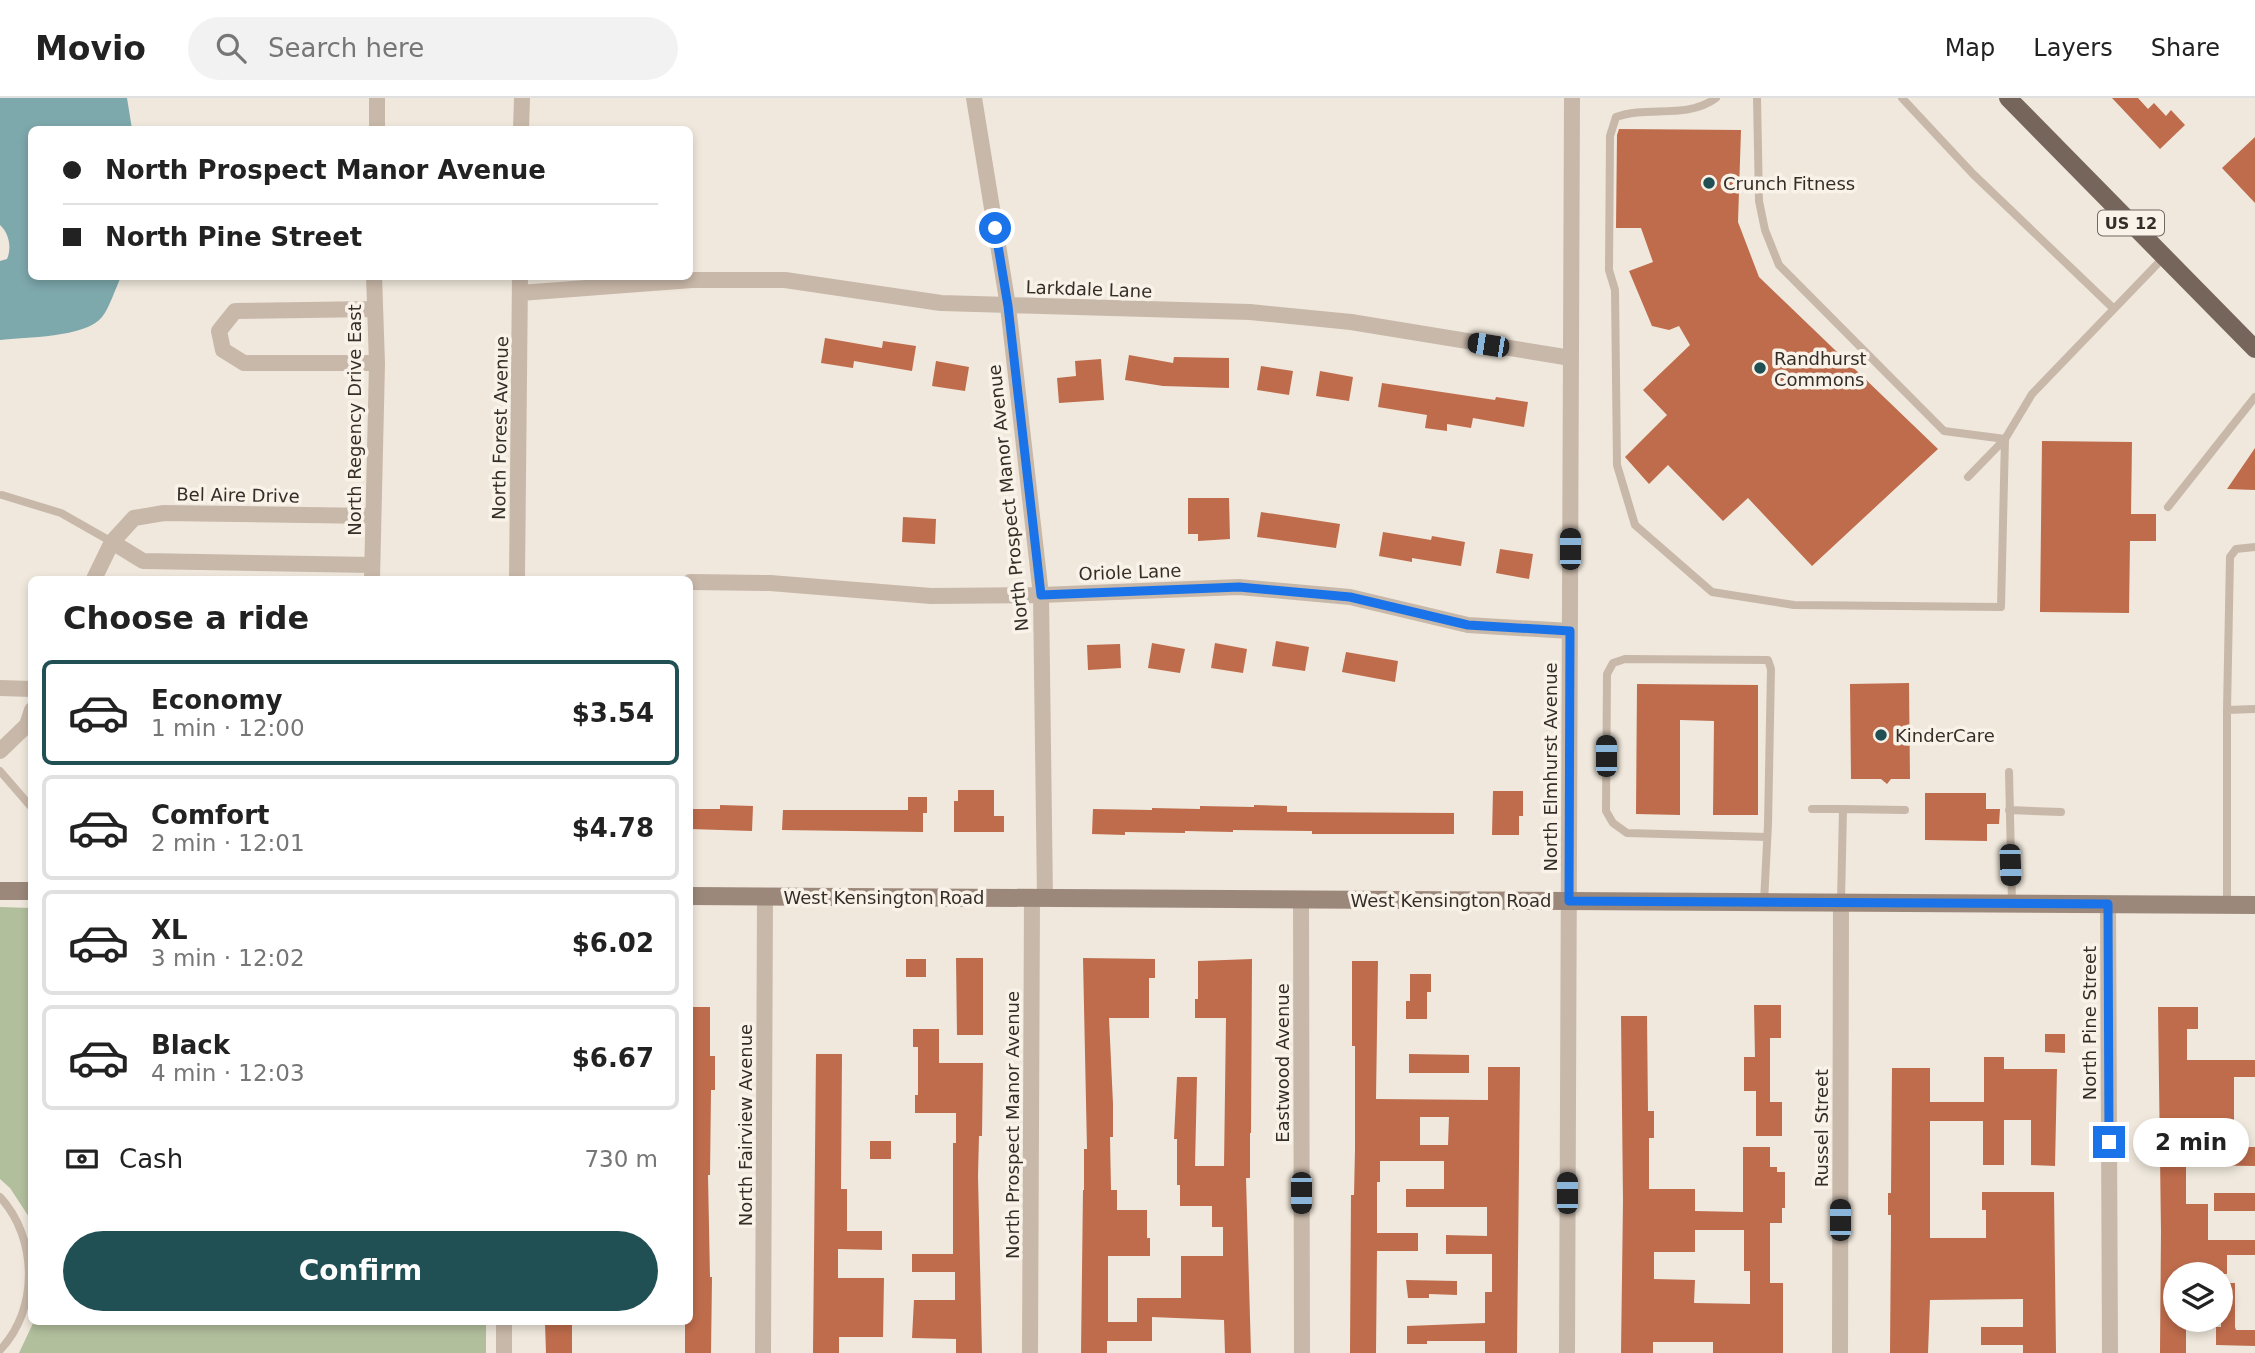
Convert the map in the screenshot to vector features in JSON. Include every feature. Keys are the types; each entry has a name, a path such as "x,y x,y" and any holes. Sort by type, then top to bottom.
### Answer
{"main road":[{"name":"US 12","path":"2008,98 2255,349"},
{"path":"0,891 28,891"},
{"name":"West Kensington Road","path":"693,896 2255,905"}],"street":[{"path":"377,98 377,126"},
{"path":"522,98 522,126"},
{"name":"North Prospect Manor Avenue","path":"974,98 1008,306 1041,595 1031,1353"},
{"name":"North Elmhurst Avenue","path":"1567,1353 1572,98"},
{"name":"North Regency Drive East","path":"372,572 377,363 374,280"},
{"name":"Larkdale Lane","path":"520,285 785,280 941,303 1250,313 1351,322 1571,358"},
{"name":"North Forest Avenue","path":"517,576 520,285"},
{"path":"374,309 235,311 219,331 223,350 244,363 377,363"},
{"name":"Bel Aire Drive","path":"96,576 113,542 134,518 164,513 373,516"},
{"path":"113,542 143,561 372,572"},
{"name":"Oriole Lane","path":"693,582 769,583 931,596 1041,595 1239,587 1350,597 1468,625 1570,631"},
{"path":"0,688 28,689"},
{"path":"0,751 28,722"},
{"name":"North Fairview Avenue","path":"763,1353 765,896"},
{"name":"Eastwood Avenue","path":"1301,899 1301,1353"},
{"name":"Russel Street","path":"1840,1353 1842,902"},
{"name":"North Pine Street","path":"2108,904 2110,1353"},
{"path":"504,1325 504,1353"}],"lane":[{"path":"1757,98 1759,201 1765,230 1779,265 1944,431 2005,439"},
{"path":"1902,98 1973,174 2114,309"},
{"path":"1712,99 1685,111 1628,113 1616,117 1609,136 1609,270 1615,290 1617,465 1635,525 1712,592 1794,604 2001,607 2005,439"},
{"path":"1968,477 2005,439 2032,394 2164,257"},
{"path":"2168,507 2255,397"},
{"path":"2,495 61,513 113,542"},
{"path":"2228,905 2227,710 2230,556 2236,549 2255,547"},
{"path":"1765,902 1767,837 1771,668 1768,660 1625,659 1613,663 1607,674 1606,811 1613,823 1627,833 1767,837"},
{"path":"2227,710 2255,709"},
{"path":"0,771 28,803"},
{"path":"2009,772 2012,903"},
{"path":"1812,809 1905,810"},
{"path":"1842,902 1843,809"},
{"path":"2009,810 2061,812"},
{"path":"0,1198 17,1222 26,1247 28,1264"},
{"path":"0,1350 18,1323 27,1298 28,1286"}],"green space":[{"path":"0,907 28,908 28,1215 10,1188 0,1179"},
{"path":"32,1325 486,1325 486,1353 19,1353"}],"water":[{"path":"0,98 127,98 132,126 28,126 28,280 120,280 102,317 94,324 69,333 0,340 0,261 7,259 9,246 6,232 0,225"}],"building":[{"path":"2112,98 2138,98 2148,109 2154,103 2166,116 2171,110 2185,125 2160,149"},
{"name":"Randhurst Commons","path":"1619,129 1741,130 1738,222 1759,277 1938,449 1812,566 1748,498 1723,521 1668,465 1649,484 1625,457 1667,415 1643,390 1690,345 1679,326 1669,330 1652,326 1629,271 1653,262 1641,228 1616,228"},
{"path":"2255,137 2255,203 2222,168"},
{"path":"825,338 882,348 883,341 916,346 912,371 854,361 853,368 821,363"},
{"path":"1129,355 1173,363 1174,357 1229,358 1229,388 1163,386 1125,380"},
{"path":"1101,359 1104,400 1059,403 1057,378 1076,376 1075,361"},
{"path":"936,361 969,367 965,391 932,386"},
{"path":"1261,366 1293,371 1289,395 1257,390"},
{"path":"1320,371 1353,377 1349,401 1316,396"},
{"path":"1382,383 1495,400 1496,397 1528,402 1524,427 1473,418 1471,428 1447,424 1447,431 1425,428 1427,415 1378,407"},
{"path":"2042,441 2132,442 2131,514 2156,514 2156,541 2130,541 2129,613 2040,612"},
{"path":"2255,448 2255,490 2227,489"},
{"path":"1188,498 1229,498 1230,539 1198,541 1198,534 1188,534"},
{"path":"1261,512 1340,524 1336,548 1257,537"},
{"path":"903,517 936,519 935,544 902,542"},
{"path":"1383,532 1431,540 1432,536 1465,542 1461,566 1379,556"},
{"path":"1500,549 1533,554 1529,579 1496,573"},
{"path":"1276,641 1309,647 1305,671 1272,666"},
{"path":"1152,643 1185,649 1180,673 1148,668"},
{"path":"1215,643 1247,649 1243,673 1211,668"},
{"path":"1120,644 1121,668 1088,670 1087,645"},
{"path":"1346,652 1398,661 1395,682 1342,672"},
{"path":"1909,683 1910,779 1891,779 1887,784 1881,779 1851,779 1850,684"},
{"path":"1637,684 1758,685 1758,815 1713,815 1714,721 1680,720 1680,815 1636,814"},
{"path":"958,790 994,790 994,816 1004,816 1004,832 954,832 954,801 958,801"},
{"path":"1493,791 1523,791 1523,816 1519,816 1519,835 1492,835"},
{"path":"1925,793 1986,793 1986,809 2000,809 1999,824 1987,824 1987,841 1925,840"},
{"path":"908,797 927,797 927,813 923,813 923,832 782,830 783,810 908,810"},
{"path":"720,805 753,806 752,831 693,829 693,809 720,809"},
{"path":"1200,806 1287,806 1287,812 1454,813 1454,834 1312,834 1312,831 1233,830 1092,834 1093,809 1200,809"},
{"path":"956,958 983,958 983,1035 957,1035"},
{"path":"1083,958 1155,959 1155,978 1149,978 1149,1018 1109,1018 1113,1104 1113,1137 1110,1137 1111,1190 1117,1190 1117,1210 1147,1210 1150,1256 1108,1256 1108,1322 1137,1322 1137,1298 1181,1298 1181,1256 1223,1256 1223,1227 1212,1227 1212,1206 1180,1206 1177,1139 1174,1139 1177,1077 1197,1077 1195,1166 1224,1166 1226,1018 1195,1018 1198,961 1252,959 1250,1178 1246,1178 1251,1353 1225,1353 1224,1320 1152,1317 1152,1341 1107,1341 1107,1353 1081,1353 1084,1149 1087,1149"},
{"path":"906,959 926,959 926,977 906,977"},
{"path":"1352,961 1378,961 1376,1099 1488,1100 1488,1067 1520,1067 1517,1353 1485,1353 1485,1341 1427,1341 1427,1344 1407,1344 1407,1326 1485,1323 1485,1292 1492,1292 1492,1254 1446,1254 1446,1235 1487,1236 1487,1207 1406,1207 1406,1189 1444,1189 1444,1161 1380,1161 1380,1182 1377,1182 1377,1233 1418,1233 1418,1251 1377,1251 1376,1353 1350,1353 1351,1195 1354,1195 1355,1149 1355,1046 1352,1046","holes":["1420,1117 1449,1117 1448,1145 1420,1145"]},
{"path":"1410,974 1431,974 1431,992 1427,992 1427,1019 1406,1019 1406,1001 1410,1001"},
{"path":"1754,1005 1781,1005 1781,1038 1770,1038 1770,1102 1782,1102 1782,1136 1756,1136 1756,1091 1744,1091 1744,1057 1755,1057"},
{"path":"693,1007 710,1007 710,1056 715,1056 708,1175 712,1277 711,1353 685,1353 685,1325 693,1325"},
{"path":"2158,1007 2198,1007 2198,1029 2187,1029 2187,1060 2255,1060 2255,1077 2234,1077 2234,1147 2255,1147 2255,1166 2186,1165 2186,1204 2208,1204 2208,1240 2255,1240 2255,1255 2227,1255 2227,1262 2163,1262 2163,1332 2186,1332 2186,1353 2160,1353"},
{"path":"1621,1016 1647,1016 1648,1111 1654,1111 1654,1138 1649,1138 1649,1189 1695,1189 1695,1211 1743,1212 1743,1147 1770,1147 1770,1167 1777,1167 1777,1172 1785,1172 1785,1208 1782,1208 1782,1223 1770,1223 1770,1283 1783,1283 1783,1353 1713,1353 1713,1342 1653,1342 1653,1353 1621,1353","holes":["1695,1230 1744,1230 1744,1271 1750,1271 1750,1304 1694,1303 1695,1280 1654,1279 1654,1252 1695,1252"]},
{"path":"913,1029 939,1029 939,1063 983,1063 982,1136 979,1136 978,1176 982,1353 956,1353 956,1339 912,1338 914,1300 955,1300 955,1272 912,1272 912,1254 953,1254 953,1143 956,1143 956,1113 915,1113 915,1095 918,1095 918,1047 913,1047"},
{"path":"2045,1034 2065,1034 2065,1053 2045,1052"},
{"path":"816,1054 842,1054 841,1189 847,1189 847,1231 882,1231 882,1250 838,1249 838,1278 884,1278 883,1337 839,1337 839,1353 813,1353"},
{"path":"1409,1054 1469,1055 1469,1073 1409,1073"},
{"path":"1984,1057 2004,1057 2004,1069 2057,1069 2055,1166 2031,1165 2031,1120 2004,1120 2004,1165 1983,1165 1983,1121 1930,1121 1930,1238 1986,1238 1986,1210 1982,1210 1982,1192 2054,1192 2056,1353 2023,1353 2023,1345 1981,1345 1981,1327 2023,1327 2023,1299 1930,1300 1928,1353 1890,1353 1891,1215 1888,1215 1888,1193 1891,1193 1892,1068 1930,1068 1930,1102 1984,1102"},
{"path":"870,1141 891,1141 891,1159 870,1159"},
{"path":"2214,1193 2255,1193 2255,1211 2214,1211"},
{"path":"1406,1280 1457,1281 1457,1295 1429,1294 1429,1298 1408,1298"},
{"path":"2235,1283 2235,1327 2236,1330 2255,1330 2255,1346 2216,1345 2216,1332 2233,1332"},
{"path":"545,1325 572,1325 572,1353 546,1353"}],"place":[{"name":"Crunch Fitness","path":"1709,183"},
{"name":"Randhurst Commons","path":"1760,368"},
{"name":"KinderCare","path":"1881,735"}],"route":[{"path":"995,228 1008,306 1041,595 1239,587 1350,597 1468,625 1570,631 1569,901 2108,904 2109,1142"}]}
